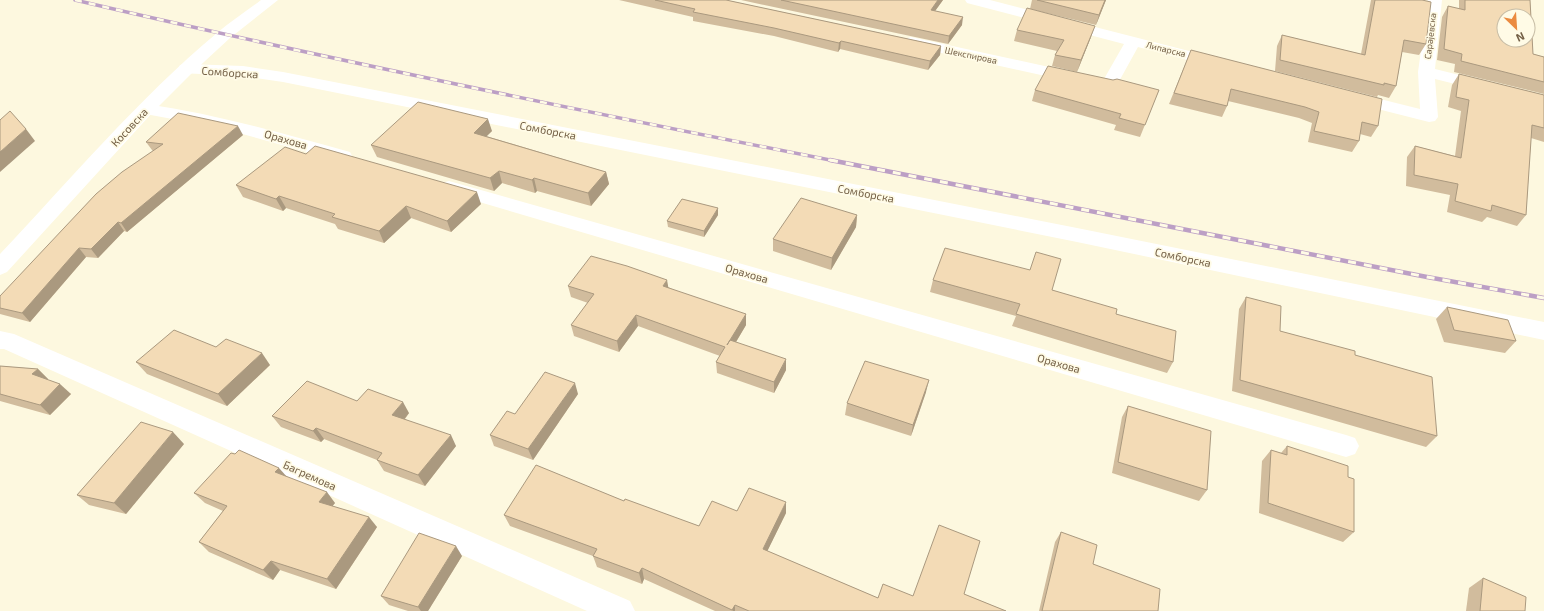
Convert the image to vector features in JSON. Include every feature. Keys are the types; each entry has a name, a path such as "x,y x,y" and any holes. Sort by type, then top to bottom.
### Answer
{"street":[{"name":"Косовска","path":"0,267 146,109 186,69 224,35 271,0"},
{"name":"Липарска","path":"972,0 1232,66"},
{"name":"Сарајевска","path":"1338,93 1429,117 1426,72 1435,0"},
{"name":"Шекспирова","path":"900,40 1109,85 1134,41"},
{"name":"Сомборска","path":"186,69 243,71 291,79 1093,238 1544,331"},
{"name":"Сарајевска","path":"1426,72 1544,101"},
{"name":"Орахова","path":"146,109 178,113 255,130 362,161"},
{"name":"Орахова","path":"430,181 1346,446"},
{"name":"Багремова","path":"0,340 6,340 620,611"}],"building":[{"path":"655,0 726,0 941,46 930,61 841,41 839,43 693,12 695,9"},
{"path":"781,0 938,0 931,10 963,17 949,36"},
{"path":"1037,0 1105,0 1099,15"},
{"path":"1375,0 1422,0 1431,2 1426,44 1404,40 1396,86 1384,83 1384,85 1280,60 1282,35 1365,55"},
{"path":"1465,0 1530,0 1530,8 1496,8 1496,48 1533,48 1533,54 1544,57 1544,82 1461,61 1462,54 1444,49 1448,6 1465,10"},
{"path":"1027,8 1095,26 1081,60 1055,55 1064,40 1017,30"},
{"path":"1191,50 1382,99 1378,126 1362,122 1359,141 1314,131 1319,112 1305,107 1231,89 1227,106 1174,93"},
{"path":"1048,66 1113,80 1117,79 1159,90 1145,125 1119,118 1121,114 1035,90"},
{"path":"1459,74 1544,95 1544,128 1532,125 1526,215 1492,205 1491,211 1455,201 1458,184 1414,175 1415,146 1461,158 1469,100 1456,97"},
{"path":"418,102 488,119 474,133 606,172 588,193 534,178 532,180 499,171 490,178 371,145"},
{"path":"10,111 26,129 0,152 0,120"},
{"path":"178,113 238,126 121,223 118,222 91,249 79,248 22,313 0,308 0,296 96,194 122,172 163,144 146,142"},
{"path":"315,146 477,192 447,221 406,206 379,231 332,217 335,214 279,196 276,199 236,185 285,147 306,154"},
{"path":"801,198 857,215 832,258 773,239"},
{"path":"682,199 718,208 704,231 667,221"},
{"path":"945,248 1030,270 1036,252 1061,259 1052,290 1117,309 1116,314 1176,331 1173,362 1016,314 1020,304 933,280"},
{"path":"591,256 627,266 667,280 663,286 746,314 730,340 786,359 774,382 716,362 725,347 636,315 617,341 571,325 594,294 568,286"},
{"path":"1246,297 1281,306 1280,331 1355,351 1355,355 1432,377 1437,436 1240,380"},
{"path":"1447,307 1508,320 1516,341 1454,330"},
{"path":"174,330 216,347 226,339 262,353 218,394 136,362"},
{"path":"865,361 929,380 913,425 847,403"},
{"path":"0,366 38,369 32,374 60,384 40,405 0,394"},
{"path":"545,372 575,383 528,449 490,435 507,411 515,414"},
{"path":"307,381 357,401 368,389 403,402 392,415 451,435 418,475 377,460 382,453 316,428 313,431 272,416"},
{"path":"1128,406 1211,431 1207,490 1118,462"},
{"path":"141,422 173,432 114,503 77,495"},
{"path":"1287,446 1348,466 1348,477 1354,479 1354,532 1268,503 1271,450 1287,455"},
{"path":"239,450 279,468 275,472 327,492 319,502 369,517 327,579 271,561 263,570 199,542 227,506 194,493 231,453 235,454"},
{"path":"536,465 624,501 625,499 699,526 712,501 737,511 749,488 786,502 763,549 878,598 883,584 913,596 939,525 980,541 964,594 1006,611 749,611 735,605 732,610 642,568 639,573 593,556 597,549 504,515"},
{"path":"1061,532 1097,545 1093,564 1160,589 1158,611 1042,611"},
{"path":"419,533 456,546 418,607 381,596"},
{"path":"1483,578 1526,597 1525,611 1480,611"}],"railway":[{"path":"75,0 454,84 830,160"},
{"path":"830,160 1427,277 1544,298"},
{"path":"830,160 835,161"}]}
